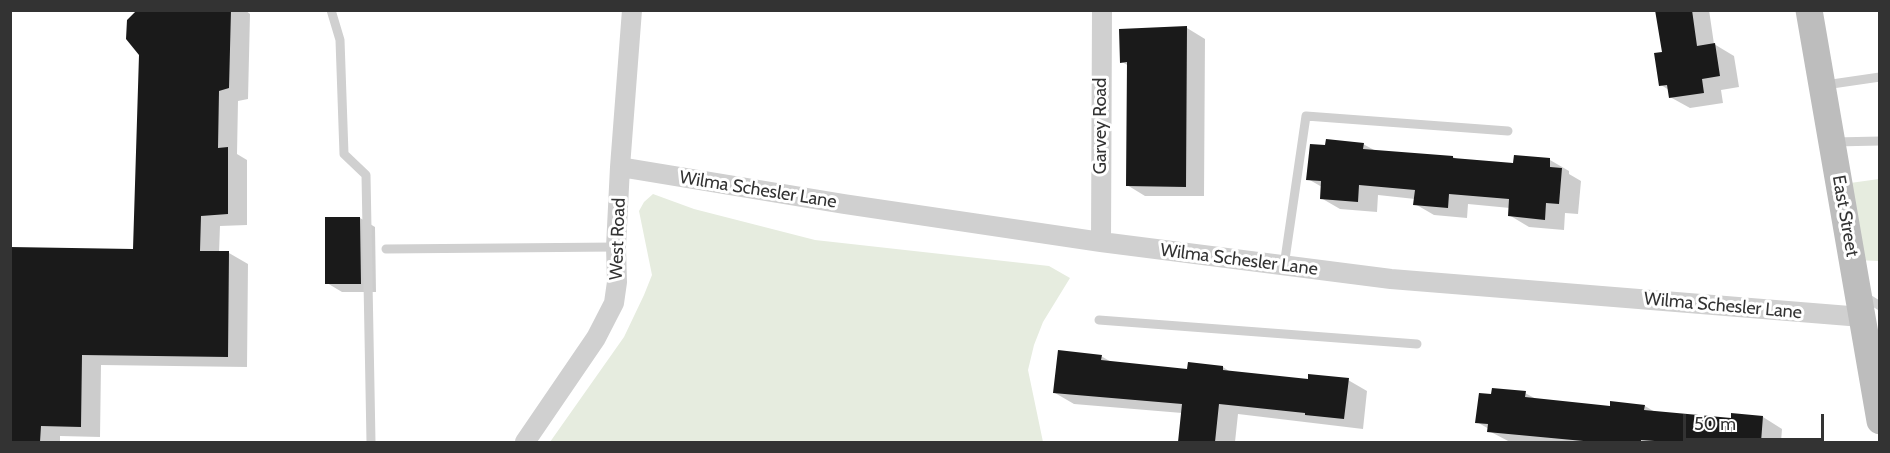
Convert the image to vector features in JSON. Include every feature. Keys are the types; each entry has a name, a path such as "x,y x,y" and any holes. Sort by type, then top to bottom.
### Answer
{"main road":[{"name":"East Street","path":"1809,10 1832,142 1866,305 1880,421"}],"street":[{"name":"West Road","path":"525,442 606,321 614,303 617,282 616,247 620,167 632,10"},
{"name":"Garvey Road","path":"1101,242 1102,10"},
{"name":"Wilma Schesler Lane","path":"620,167 844,204 1101,242 1391,279 1866,305"}],"lane":[{"path":"331,10 340,40 344,154 366,175 371,442"},
{"path":"1822,86 1880,77"},
{"path":"1284,266 1306,116 1508,131"},
{"path":"1832,142 1880,141"},
{"path":"386,249 616,247"},
{"path":"1099,320 1417,344"}],"shaded area":[{"path":"1879,179 1879,261 1852,260 1843,184"},
{"path":"653,194 694,209 815,240 1049,266 1070,278 1043,322 1028,370 1043,442 550,442 624,337 644,295 652,275 639,211 644,202"}],"building":[{"path":"137,10 231,10 229,88 219,91 218,148 228,147 228,214 201,216 200,251 229,251 228,357 82,355 81,427 41,426 40,442 10,442 10,247 133,249 139,55 126,39 127,20"},
{"path":"1655,10 1692,10 1697,46 1715,43 1720,76 1702,79 1704,93 1669,98 1667,85 1659,86 1654,53 1662,52"},
{"path":"1187,26 1186,187 1126,186 1127,62 1120,63 1119,29"},
{"path":"1326,139 1364,143 1363,149 1453,156 1453,158 1513,163 1514,155 1550,158 1550,167 1562,168 1559,204 1546,203 1545,220 1508,216 1509,199 1449,194 1448,208 1413,205 1415,190 1359,185 1358,202 1320,199 1321,181 1306,180 1310,144 1325,145"},
{"path":"325,217 360,217 361,284 325,284"},
{"path":"1058,350 1102,355 1101,360 1187,369 1188,362 1223,366 1223,370 1308,379 1308,374 1349,378 1344,419 1219,404 1215,442 1178,442 1182,404 1053,393"},
{"path":"1492,388 1526,391 1525,397 1610,406 1610,401 1645,405 1644,410 1731,418 1731,413 1763,416 1761,442 1641,440 1641,442 1594,442 1487,432 1488,424 1475,423 1479,393 1491,394"}]}
